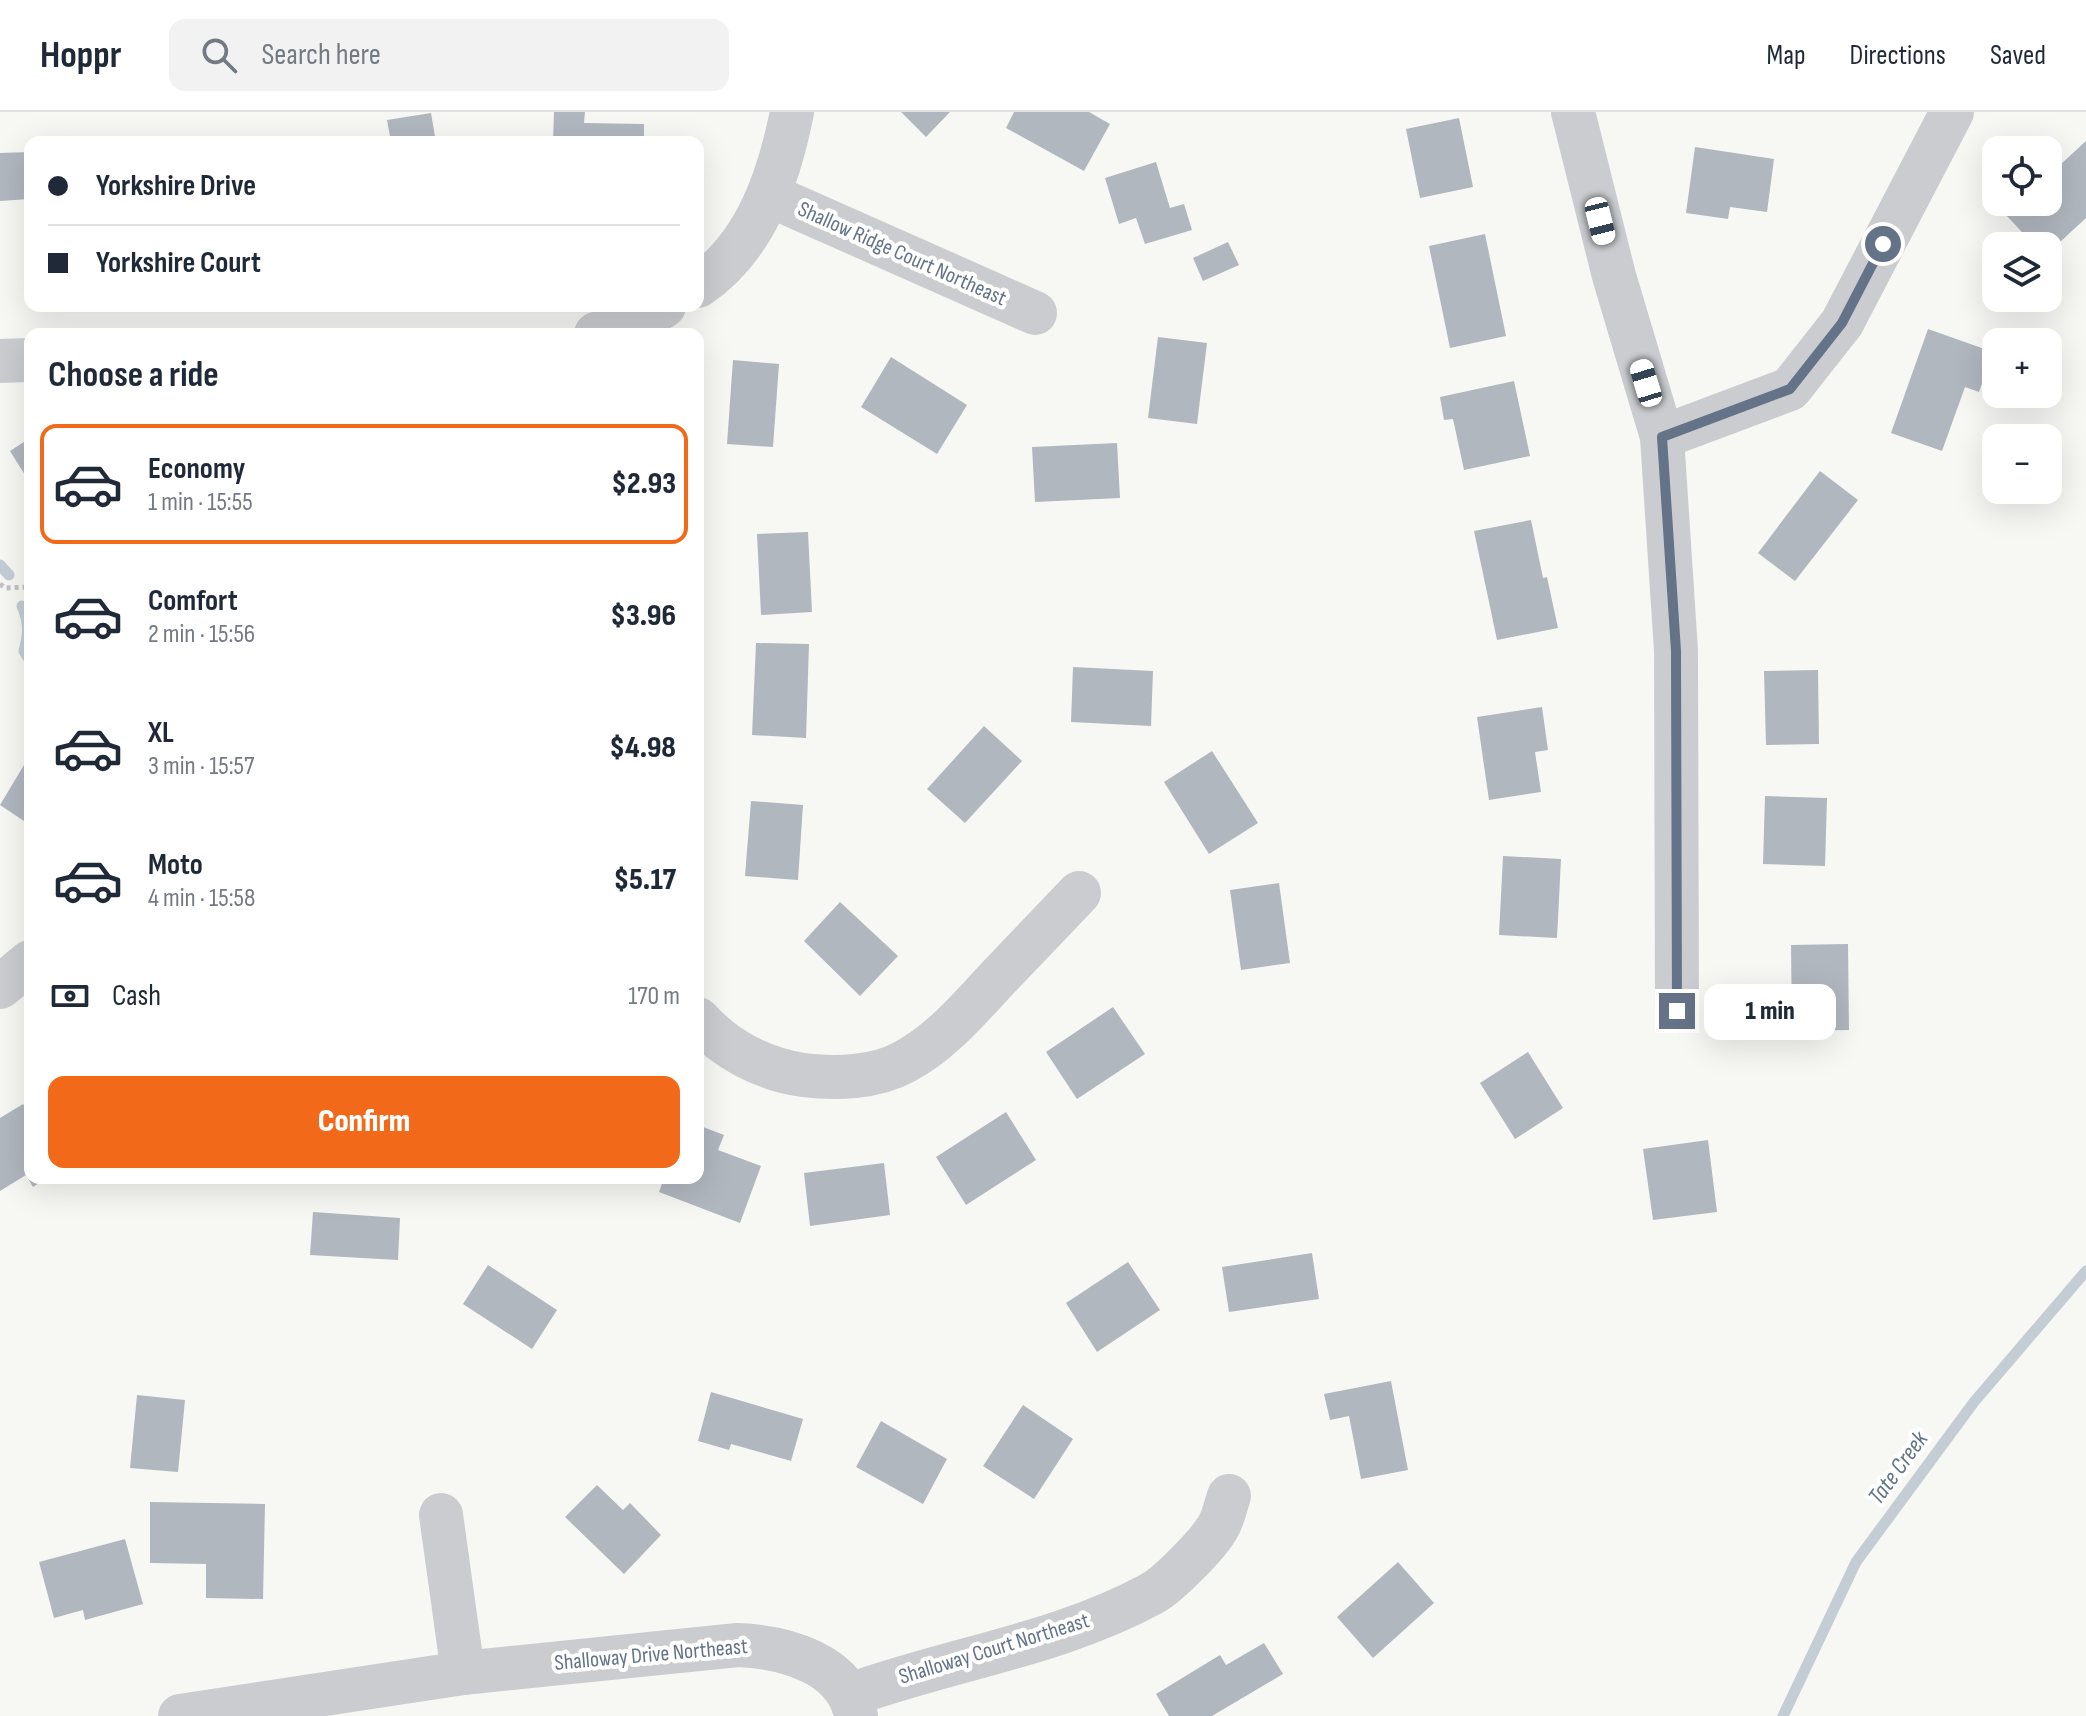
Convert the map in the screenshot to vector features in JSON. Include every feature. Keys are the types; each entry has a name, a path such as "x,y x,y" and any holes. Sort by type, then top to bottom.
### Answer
{"street":[{"path":"704,280 738,249 769,195 784,152 792,112"},
{"path":"1573,112 1614,276 1662,437 1676,651 1677,1011"},
{"path":"1662,437 1790,389 1842,323 1952,112"},
{"name":"Shallow Ridge Court Northeast","path":"769,195 1035,313"},
{"path":"615,328 654,312"},
{"path":"0,361 24,360"},
{"path":"704,1025 737,1053 784,1072 830,1078 867,1073 903,1063 933,1043 967,1011 1079,893"},
{"path":"0,987 24,967"},
{"name":"Shalloway Court Northeast","path":"853,1705 890,1680 974,1659 1071,1629 1154,1593 1218,1529 1229,1496"},
{"path":"441,1515 463,1673"},
{"name":"Shalloway Drive Northeast","path":"180,1716 463,1673 738,1645 765,1646 809,1660 839,1681 853,1705"}],"path":[{"path":"0,584 5,588 24,587"}],"building":[{"path":"554,112 585,112 584,123 644,124 644,136 553,136"},
{"path":"901,112 950,112 926,137"},
{"path":"1014,112 1089,112 1110,124 1084,171 1006,128"},
{"path":"431,113 435,136 390,136 387,120"},
{"path":"1459,118 1473,187 1420,198 1406,129"},
{"path":"2086,141 2086,218 2062,240 2062,232 2022,232 2007,216 2062,216 2062,163"},
{"path":"1695,147 1774,159 1767,212 1730,207 1728,219 1686,213"},
{"path":"24,152 24,199 0,201 0,153"},
{"path":"1156,162 1170,208 1184,204 1192,230 1145,244 1136,218 1119,224 1105,178"},
{"path":"1485,234 1506,336 1450,348 1429,246"},
{"path":"1228,242 1239,265 1203,281 1193,258"},
{"path":"1928,329 1982,348 1982,383 1979,392 1965,387 1942,451 1891,433"},
{"path":"1158,337 1207,343 1197,424 1148,418"},
{"path":"891,357 967,405 937,454 861,407"},
{"path":"733,360 779,364 773,447 727,444"},
{"path":"1514,381 1530,456 1464,470 1453,419 1444,420 1440,397"},
{"path":"24,442 24,473 10,451"},
{"path":"1117,443 1120,498 1035,502 1032,447"},
{"path":"1820,471 1858,500 1795,581 1758,553"},
{"path":"1531,520 1543,578 1547,577 1558,628 1497,640 1474,531"},
{"path":"808,532 812,612 761,615 757,534"},
{"path":"756,643 809,644 806,738 752,735"},
{"path":"1073,667 1153,671 1151,726 1071,722"},
{"path":"1818,670 1819,744 1766,745 1764,671"},
{"path":"1542,707 1548,750 1535,752 1541,792 1489,800 1477,717"},
{"path":"984,726 1022,761 965,823 927,789"},
{"path":"1212,751 1258,823 1209,854 1164,782"},
{"path":"24,765 24,821 0,805"},
{"path":"1765,796 1827,798 1825,866 1763,864"},
{"path":"751,801 803,805 798,880 745,876"},
{"path":"1503,856 1561,859 1557,938 1499,935"},
{"path":"1279,883 1290,963 1241,970 1230,890"},
{"path":"840,902 898,956 860,996 804,941"},
{"path":"1848,944 1849,1030 1792,1031 1791,945"},
{"path":"1113,1007 1145,1054 1077,1099 1046,1052"},
{"path":"1528,1052 1563,1108 1515,1139 1480,1083"},
{"path":"24,1106 24,1176 0,1191 0,1118"},
{"path":"1006,1112 1036,1160 966,1205 936,1157"},
{"path":"704,1127 724,1135 718,1150 761,1166 740,1223 659,1192 662,1184 704,1184"},
{"path":"1708,1140 1717,1212 1653,1220 1643,1149"},
{"path":"884,1163 890,1215 810,1226 804,1173"},
{"path":"313,1212 400,1218 398,1260 310,1255"},
{"path":"1312,1253 1319,1299 1229,1312 1222,1267"},
{"path":"1128,1262 1160,1310 1097,1352 1066,1303"},
{"path":"488,1265 557,1310 532,1349 463,1304"},
{"path":"1391,1381 1408,1470 1361,1479 1349,1416 1330,1420 1324,1394"},
{"path":"711,1392 803,1419 791,1461 731,1444 729,1450 698,1441"},
{"path":"137,1395 185,1400 178,1472 130,1468"},
{"path":"1023,1405 1073,1439 1034,1499 983,1466"},
{"path":"881,1421 947,1459 923,1504 856,1467"},
{"path":"597,1485 623,1510 630,1503 661,1535 624,1574 565,1517"},
{"path":"150,1502 265,1504 263,1599 206,1598 206,1564 150,1563"},
{"path":"125,1539 143,1604 85,1620 83,1610 54,1618 39,1562"},
{"path":"1398,1562 1434,1603 1373,1658 1337,1617"},
{"path":"1264,1643 1283,1674 1212,1716 1169,1716 1156,1694 1220,1655 1226,1665"}],"waterway":[{"path":"0,565 9,575"},
{"path":"22,606 24,612"},
{"name":"Tate Creek","path":"1783,1716 1856,1562 1974,1402 2086,1271"}],"route":[{"path":"1677,1011 1676,651 1662,437 1790,389 1842,323 1883,244"}]}
